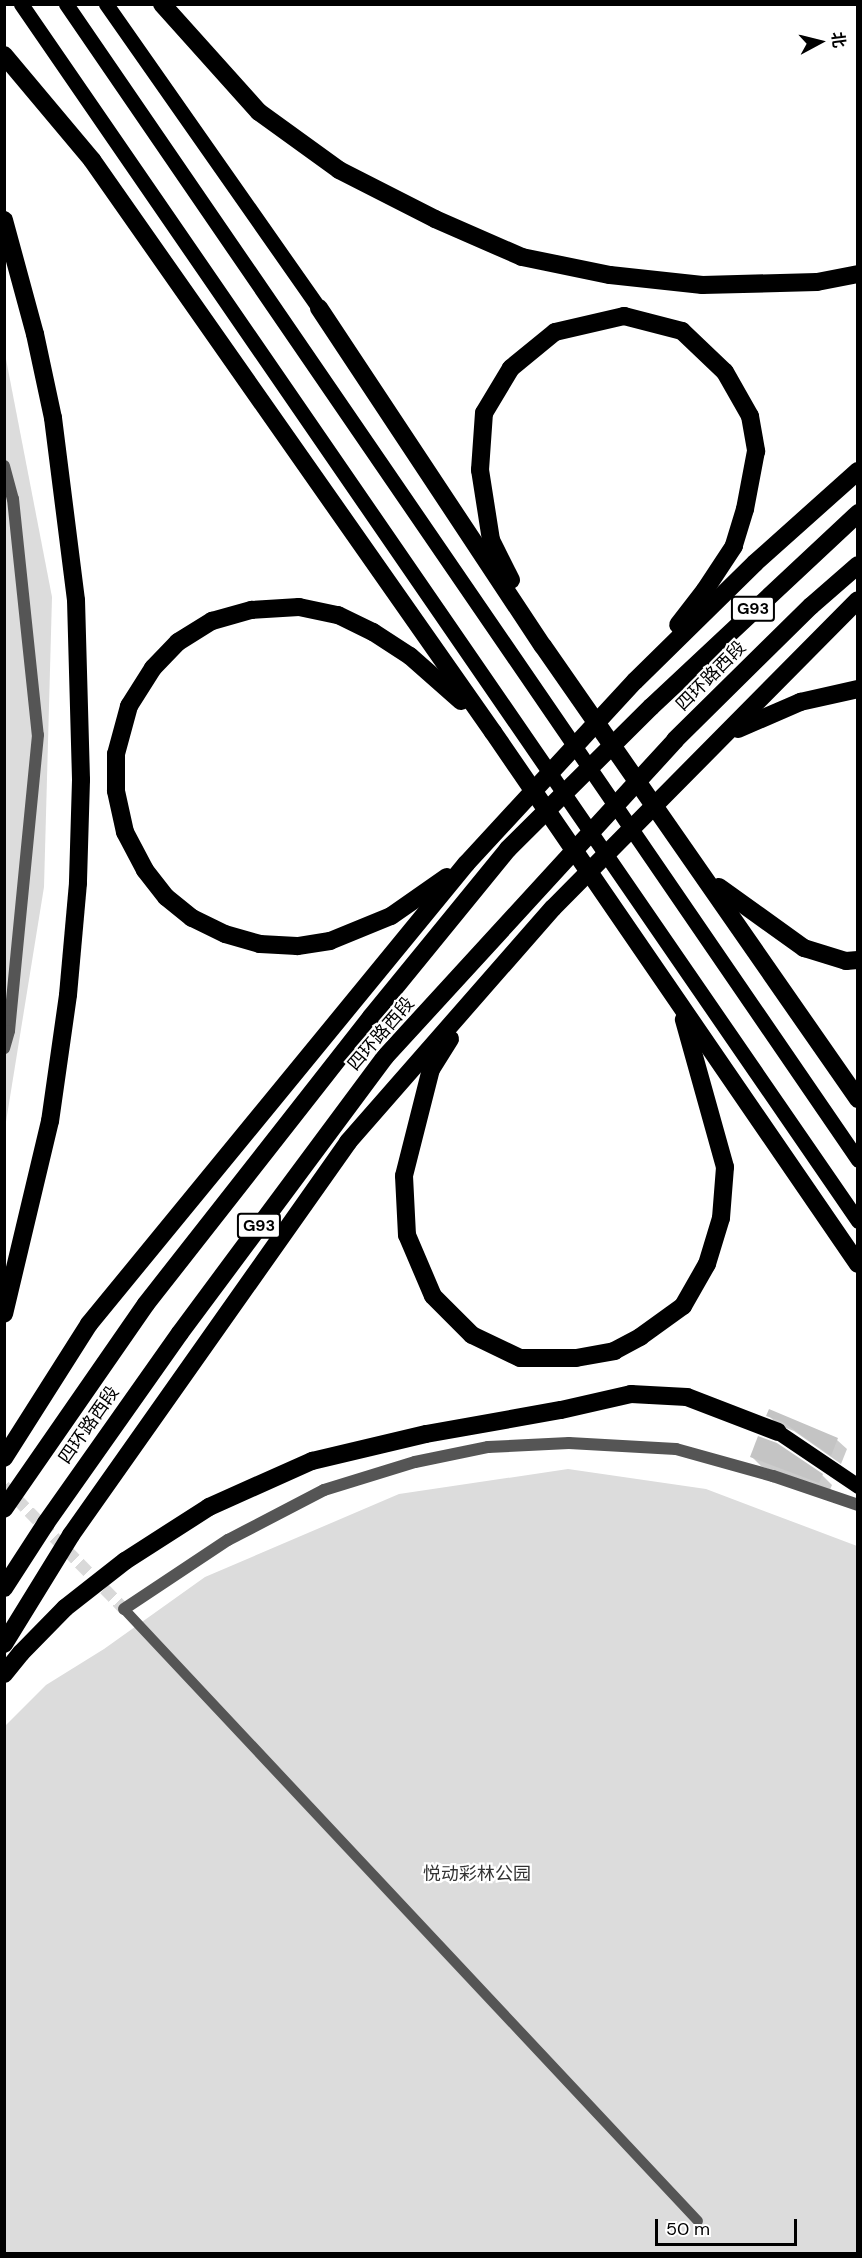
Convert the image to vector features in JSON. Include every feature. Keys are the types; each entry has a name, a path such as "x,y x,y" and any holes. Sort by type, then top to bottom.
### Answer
{"highway":[{"path":"162,4 259,112 339,170 435,219 522,257 610,275 702,285 817,282 858,274"},
{"path":"4,55 92,160 493,732 858,1264"},
{"path":"4,220 35,334 56,439 76,600 81,780 78,883 68,995 50,1121 4,1314"},
{"path":"319,308 543,646 858,1099"},
{"path":"543,646 491,540 480,470 484,413 511,368 555,332 624,316 682,332 725,372 750,416 756,451 745,509 734,546 705,590 635,681"},
{"path":"4,1458 89,1324 466,864 635,681 755,563 858,471"},
{"name":"四环路西段","path":"4,1509 146,1304 371,1017 508,849 651,707 858,513"},
{"name":"四环路西段","path":"4,1588 46,1523 180,1333 385,1057 543,887 675,740 811,606 858,565"},
{"path":"4,1644 71,1534 348,1142 553,908 858,600"},
{"path":"466,864 391,916 330,940 297,946 260,944 225,934 192,918 166,897 145,870 125,832 116,791 116,754 129,706 153,668 178,642 212,621 251,610 299,607 338,615 373,632 410,656 443,683 493,732"},
{"path":"725,735 800,702 858,689"},
{"path":"703,875 804,948 846,961 858,960"},
{"path":"487,983 431,1069 404,1176 407,1235 433,1296 472,1335 520,1358 576,1358 614,1352 683,1306 708,1264 721,1218 725,1167 680,1007"},
{"path":"4,1674 65,1608 125,1561 208,1507 312,1461 426,1434 561,1410 631,1394 687,1397 777,1432"}],"main road":[{"path":"21,4 858,1221"},
{"path":"66,4 858,1160"},
{"path":"106,4 319,308"},
{"path":"777,1432 858,1486"}],"street":[{"path":"4,466 13,499 38,735 9,1031 4,1048"},
{"path":"124,1609 228,1540 324,1490 415,1462 488,1447 569,1443 676,1449 773,1476 858,1506"}],"lane":[{"path":"124,1609 698,2221"}],"green space":[{"path":"5,354 52,597 44,887 5,1128"},
{"name":"悦动彩林公园","path":"568,1469 706,1489 857,1546 857,2253 5,2254 5,1726 46,1685 104,1649 205,1577 399,1494"}],"building":[{"path":"769,1409 838,1438 831,1456 783,1422 766,1416"},
{"path":"758,1436 777,1443 823,1474 819,1483 750,1457"}],"tunnel":[{"path":"4,1486 124,1609"}]}
